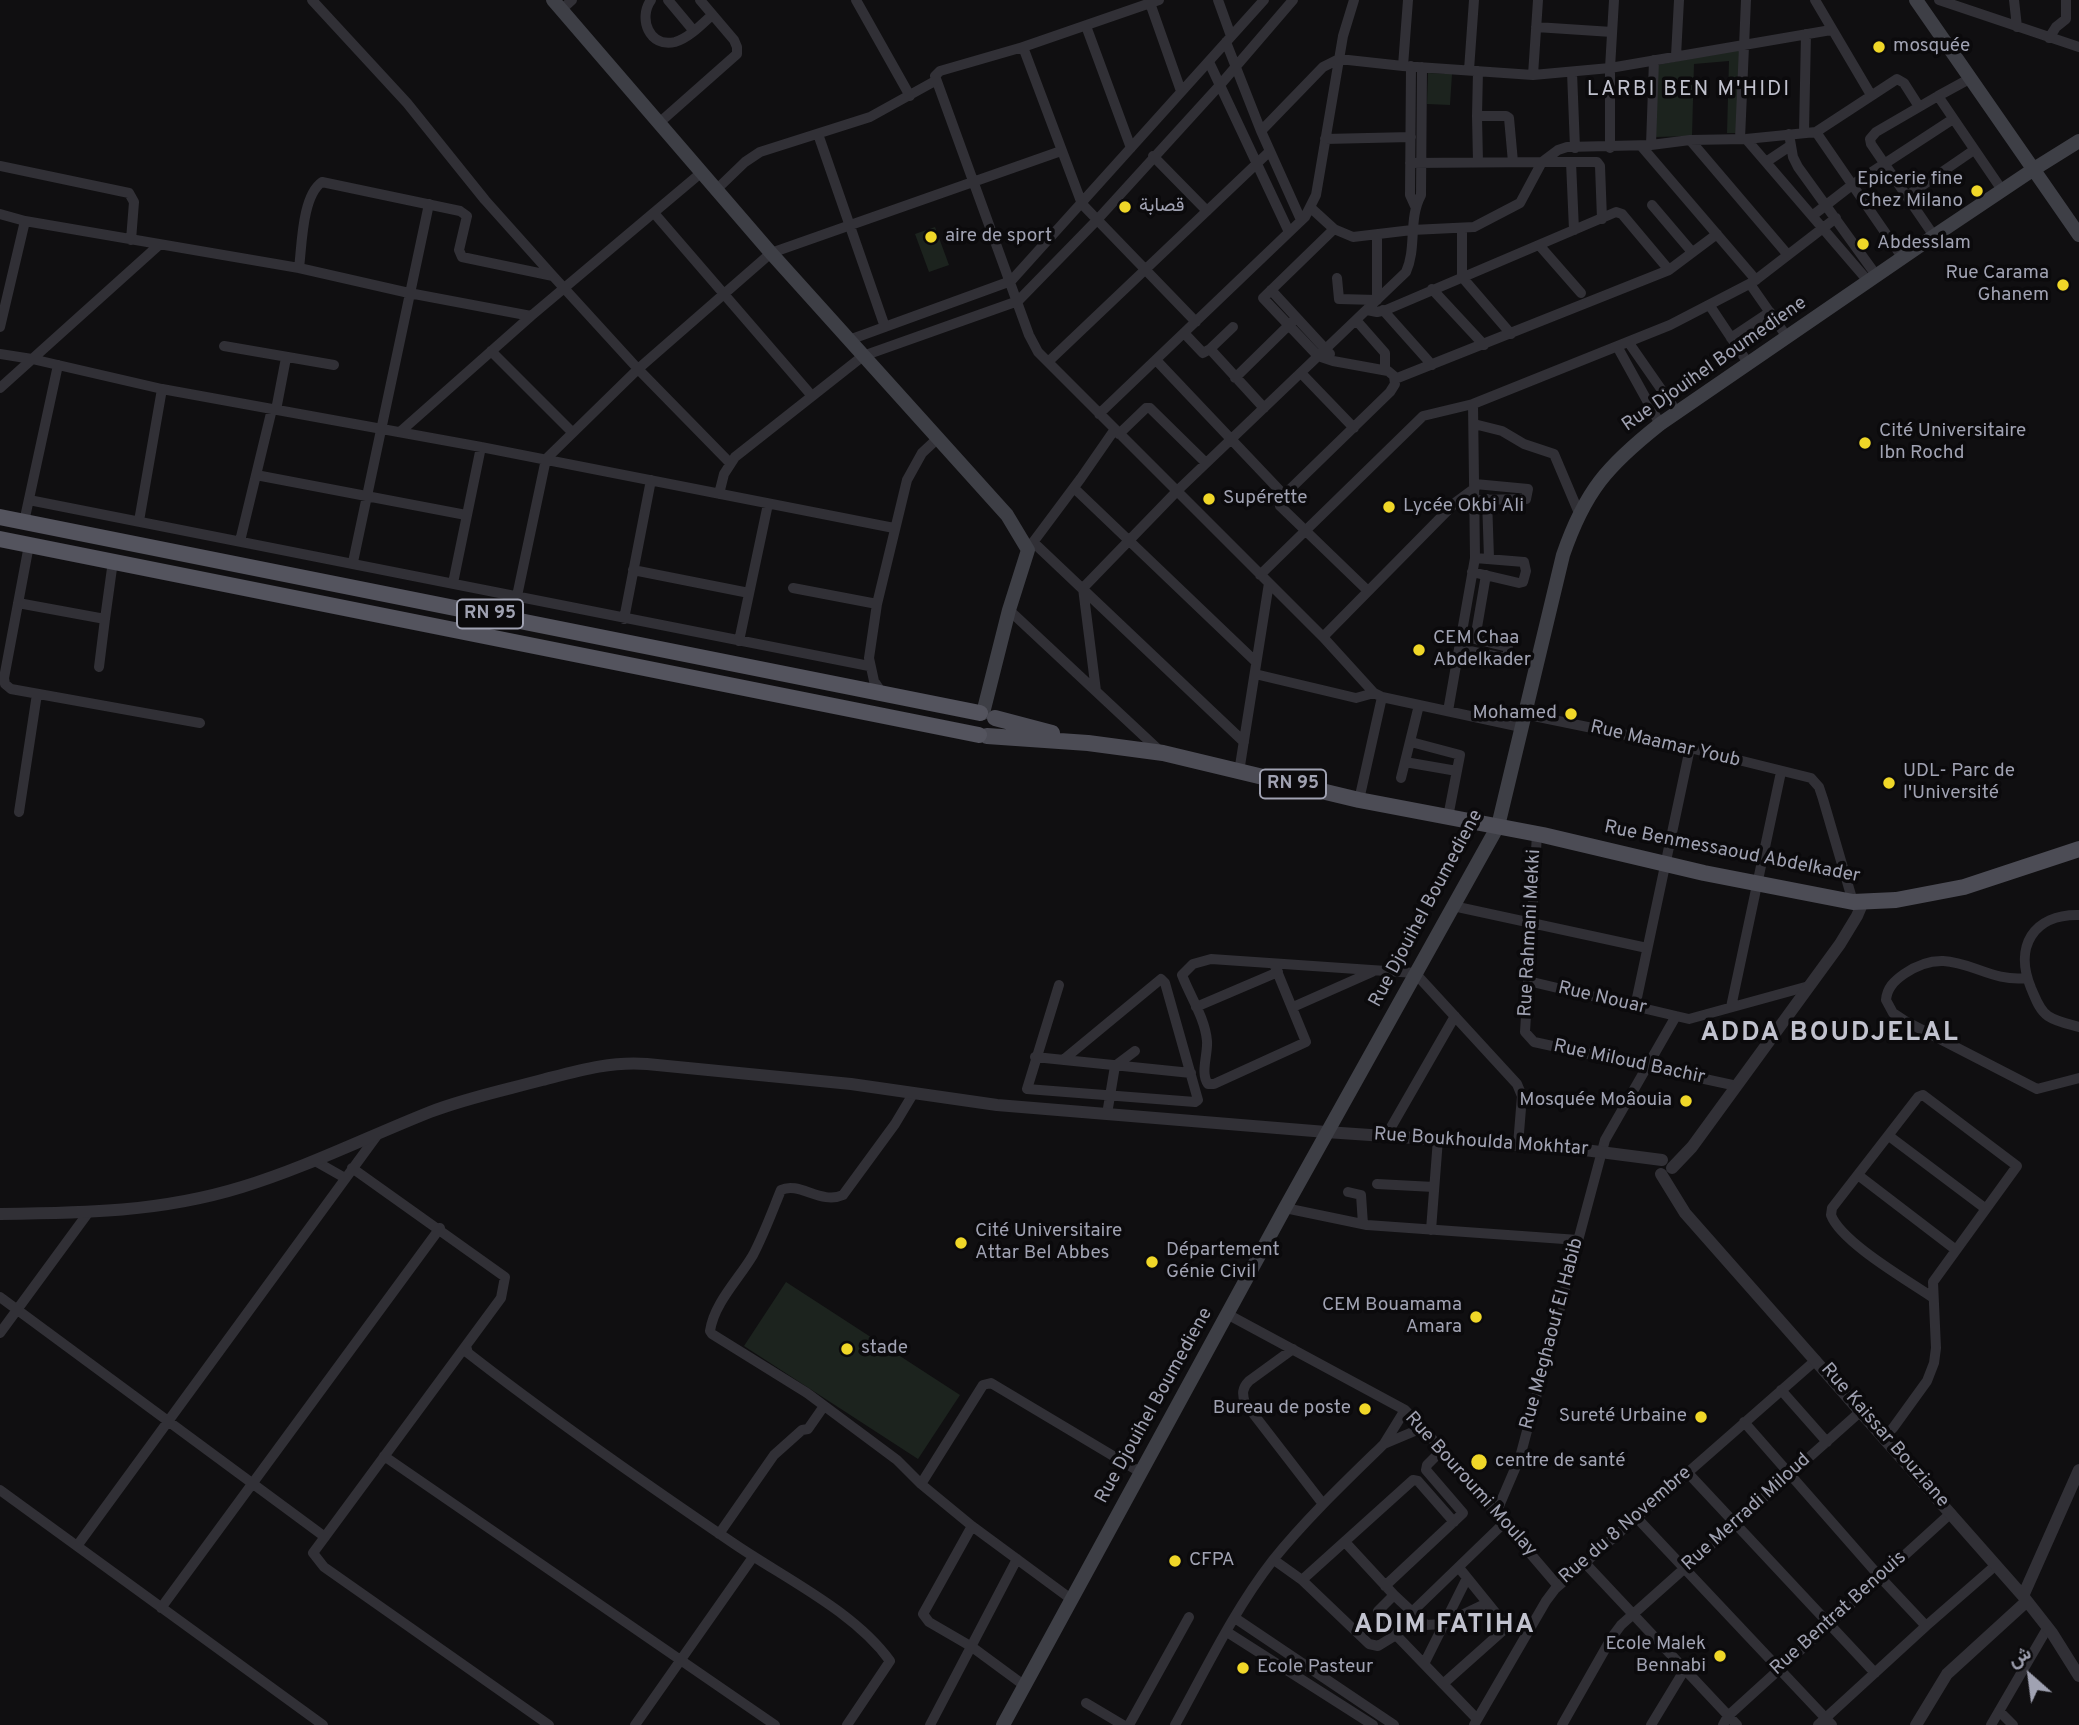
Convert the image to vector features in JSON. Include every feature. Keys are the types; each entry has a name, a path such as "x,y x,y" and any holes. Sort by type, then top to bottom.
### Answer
{"highway":[{"name":"RN 95","path":"0,517 987,715"},
{"name":"RN 95","path":"0,539 983,736"}],"main road":[{"path":"1916,0 2079,235"},
{"path":"562,3 771,253 1007,515 1030,546 990,680 987,715 973,722 974,730 983,736"},
{"name":"Rue Djouihel Boumediene","path":"1003,1725 1326,1132 1497,826 1563,555 1589,495 1606,472 1660,424 1902,257 2079,141"},
{"name":"RN 95","path":"987,715 1088,743"},
{"name":"RN 95","path":"983,736 1088,743 1163,753 1359,800 1497,826"},
{"name":"Rue Benmessaoud Abdelkader","path":"1497,826 1665,864 1858,902 1896,900 1964,887 2079,849"}],"street":[{"path":"313,0 407,103 485,200 553,276 638,369 730,463"},
{"path":"651,0 645,18 648,31 662,41 675,41 712,15"},
{"path":"668,0 693,30"},
{"path":"660,123 737,54 734,40 700,0"},
{"path":"856,0 910,96"},
{"path":"1218,0 1236,68 1301,220"},
{"path":"849,340 1011,281 1264,0"},
{"path":"719,494 721,481 730,463 863,356 1018,301 1097,220 1236,68 1293,0"},
{"path":"1099,414 1290,232 1311,208 1316,195 1343,36 1354,0"},
{"path":"1096,691 1083,589 1177,491 1406,272 1410,261 1415,206 1410,195 1416,163 1416,112 1408,0"},
{"path":"1474,0 1478,162"},
{"path":"1533,75 1538,0"},
{"path":"1611,148 1614,0"},
{"path":"1676,56 1679,0"},
{"path":"1746,0 1743,139 1766,162 1822,229 1872,278"},
{"path":"1815,0 1871,94"},
{"path":"1939,0 2079,47"},
{"path":"2014,0 2017,27"},
{"path":"2049,38 2056,27 2066,19 2066,0"},
{"path":"1181,91 1154,2 1023,47 940,71 936,74 935,81 1029,335 1038,352 1378,695 1359,800"},
{"path":"1086,26 1131,148"},
{"path":"1536,27 1612,32"},
{"path":"1261,131 1323,67 1339,59 1533,75 1611,68 1831,30"},
{"path":"1804,132 1806,34"},
{"path":"1023,47 1082,204 1196,322"},
{"path":"1654,60 1647,146 1753,282 1787,337"},
{"path":"1209,62 1290,232"},
{"path":"1572,72 1575,148"},
{"path":"1934,236 1871,144 1872,136 1918,105 1970,78"},
{"path":"1311,208 1334,229 1353,237 1412,230 1462,228 1479,225 1520,203 1542,162 1558,150 1647,146 1690,140 1743,139 1816,132 1893,80 1900,80 1918,105"},
{"path":"717,189 754,155 870,117 935,81"},
{"path":"1938,96 2002,190"},
{"path":"1416,112 1410,137 1416,163"},
{"path":"1477,116 1509,118 1513,162"},
{"path":"1812,216 1852,185 1953,119"},
{"path":"1816,132 1902,257"},
{"path":"818,134 885,327"},
{"path":"1789,134 1790,146 1798,167 1836,218 1872,278"},
{"path":"1325,139 1410,137"},
{"path":"1690,140 1788,255"},
{"path":"1766,162 1790,146"},
{"path":"1048,362 1270,150"},
{"path":"1907,196 1974,150"},
{"path":"517,596 546,459 638,369 771,253 1060,151"},
{"path":"1153,156 1208,211"},
{"path":"1571,162 1574,230"},
{"path":"1416,163 1599,164 1602,219"},
{"path":"0,166 129,193 134,202 131,240"},
{"path":"400,432 531,316 702,172"},
{"path":"299,268 307,207 312,192 322,182 460,211 467,216 459,250 462,257 553,276"},
{"path":"352,562 429,204"},
{"path":"1652,205 1692,252"},
{"path":"1367,310 1383,310 1616,212 1620,213 1669,270"},
{"path":"654,213 812,396"},
{"path":"0,214 131,240 299,268 409,293 531,316"},
{"path":"1260,575 1418,420 1429,414 1473,404 1618,348 1710,306 1753,282 1836,218"},
{"path":"0,327 25,220"},
{"path":"1462,228 1462,277 1511,334"},
{"path":"1293,321 1263,298 1334,229"},
{"path":"1395,379 1669,270 1717,234"},
{"path":"1377,235 1377,300"},
{"path":"0,388 159,245"},
{"path":"1539,245 1581,293"},
{"path":"1337,278 1339,299 1377,300"},
{"path":"1432,289 1484,345"},
{"path":"1271,290 1293,321 1333,361 1385,370 1395,379 1393,389 1279,499 1279,503 1368,592"},
{"path":"1710,306 1748,363"},
{"path":"1383,310 1432,365"},
{"path":"1731,338 1770,312"},
{"path":"1356,320 1385,353 1385,370"},
{"path":"1235,378 1293,321"},
{"path":"1184,333 1203,352 1210,349 1233,327"},
{"path":"1629,343 1677,412"},
{"path":"224,346 334,365"},
{"path":"1618,348 1660,424"},
{"path":"1210,349 1264,408"},
{"path":"491,351 572,432"},
{"path":"0,354 162,389 546,459 894,528"},
{"path":"240,541 286,358"},
{"path":"1156,360 1284,495"},
{"path":"24,522 58,365"},
{"path":"1301,373 1354,428"},
{"path":"138,521 162,389"},
{"path":"1448,711 1475,558 1473,404"},
{"path":"1206,463 1149,407 1117,432 1030,546 1083,589 1244,742"},
{"path":"1474,424 1502,431 1524,444 1554,454 1579,513"},
{"path":"882,694 869,666 877,604 894,528 911,471 922,453 937,439"},
{"path":"453,583 481,447"},
{"path":"256,475 466,515"},
{"path":"624,619 651,480"},
{"path":"1323,637 1475,486 1528,488 1527,499 1475,500"},
{"path":"1074,488 1256,662"},
{"path":"1487,499 1489,558"},
{"path":"29,500 869,666"},
{"path":"739,641 768,504"},
{"path":"29,545 5,684 11,689 200,723"},
{"path":"1472,572 1521,583 1526,571 1524,562 1475,558"},
{"path":"99,667 114,561"},
{"path":"633,570 749,593"},
{"path":"1475,639 1486,575"},
{"path":"1239,772 1269,583"},
{"path":"793,588 877,604"},
{"path":"18,603 105,619"},
{"path":"1009,610 1163,753"},
{"path":"1459,649 1508,657 1508,647 1462,636"},
{"name":"Rue Maamar Youb","path":"1255,674 1356,698 1378,695 1448,711 1523,720 1690,748 1805,777 1815,781 1824,799 1858,902"},
{"path":"19,812 37,694"},
{"path":"1401,778 1419,705"},
{"path":"1410,742 1458,753 1460,756 1448,817"},
{"path":"1635,1007 1690,748"},
{"path":"1405,762 1457,771"},
{"path":"1731,1007 1781,772"},
{"name":"Rue Rahmani Mekki","path":"1525,1032 1536,834"},
{"path":"1664,1168 1699,1137 1737,1086 1840,944 1857,916 1858,902"},
{"path":"1453,906 1647,948"},
{"path":"2079,915 2051,921 2032,932 2028,938 2025,959 2027,978 2035,998 2048,1016 2079,1027"},
{"path":"1276,968 1306,1040 1304,1044 1212,1084 1205,1079 1206,1032 1182,975 1193,964 1211,959 1276,968 1416,973 1520,1090 1522,1100 1518,1145"},
{"path":"2027,978 1997,977 1963,963 1941,961 1916,967 1905,973 1890,987 1886,1000 1893,1013 1905,1021 2037,1089 2079,1078"},
{"path":"1196,1007 1276,968"},
{"path":"1293,1007 1375,971"},
{"path":"1059,985 1027,1090 1197,1101 1199,1097 1161,979 1063,1060"},
{"name":"Rue Nouar","path":"1528,981 1686,1019 1809,986"},
{"path":"1386,1136 1455,1016"},
{"name":"Rue Meghaouf El Habib","path":"1496,1513 1510,1486 1520,1457 1607,1135 1676,1016"},
{"name":"Rue Miloud Bachir","path":"1525,1032 1534,1042 1737,1086"},
{"path":"1107,1114 1115,1066 1135,1051"},
{"path":"1035,1057 1191,1073"},
{"name":"Rue Boukhoulda Mokhtar","path":"0,1213 88,1213 190,1201 244,1186 315,1161 378,1133 482,1095 614,1063 788,1077 997,1105 1634,1155 1664,1168"},
{"path":"914,1094 843,1195 824,1198 790,1187 780,1190 765,1231 751,1258 718,1308 710,1327 712,1334 824,1406 897,1460 921,1484 972,1526 1071,1599"},
{"path":"1884,1437 1927,1381 1934,1363 1936,1348 1933,1282 2015,1169 2016,1163 1924,1095 1918,1097 1832,1209 1832,1219 1858,1246 1932,1297"},
{"path":"77,1546 378,1133"},
{"path":"1889,1136 1986,1209"},
{"path":"1432,1230 1438,1139"},
{"path":"315,1161 345,1178"},
{"path":"352,1168 440,1228 505,1277 501,1298 313,1553 324,1567 549,1725"},
{"name":"Rue Kaissar Bouziane","path":"1664,1168 1679,1204 2025,1598 2048,1627 2079,1676"},
{"path":"1858,1175 1956,1250"},
{"path":"1377,1184 1434,1187"},
{"path":"1348,1192 1361,1195 1363,1224"},
{"path":"1285,1208 1363,1224 1578,1240"},
{"path":"0,1333 88,1213"},
{"path":"161,1608 440,1228"},
{"path":"0,1297 325,1537"},
{"name":"Rue Bouroumi Moulay","path":"1227,1314 1405,1410 1558,1586"},
{"path":"466,1346 468,1353 636,1478 798,1584 876,1641 890,1661 847,1725"},
{"path":"1293,1349 1249,1381 1242,1394 1245,1403 1323,1504"},
{"name":"Rue du 8 Novembre","path":"1476,1722 1546,1601 1558,1586 1816,1360"},
{"path":"921,1484 983,1385 991,1382 1140,1472"},
{"path":"1781,1390 1827,1442"},
{"path":"719,1534 774,1455 802,1430 808,1429 824,1406"},
{"path":"1175,1725 1235,1618 1274,1560 1323,1504 1384,1444 1405,1410"},
{"name":"Rue Merradi Miloud","path":"1562,1725 1612,1637 1633,1614 1861,1411"},
{"path":"1744,1422 1926,1626"},
{"path":"1384,1444 1422,1428"},
{"path":"1385,1586 1463,1513 1425,1469 1442,1450"},
{"path":"384,1456 775,1725"},
{"path":"1916,1725 1947,1674 2025,1598 2079,1470"},
{"path":"1687,1472 1875,1673"},
{"path":"1302,1580 1415,1480 1454,1522"},
{"path":"0,1490 323,1725"},
{"name":"Rue Bentrat Benouis","path":"1726,1721 1779,1669 1951,1513"},
{"path":"1636,1517 1779,1669 1825,1723 1875,1673 1996,1565"},
{"path":"1412,1612 1460,1569 1504,1523"},
{"path":"972,1526 923,1614 929,1622 972,1647 1026,1686"},
{"path":"1345,1542 1385,1586 1426,1625 1443,1624 1487,1603"},
{"path":"635,1725 753,1557"},
{"path":"930,1725 1017,1559"},
{"path":"1274,1560 1302,1580 1369,1644 1378,1646 1396,1635"},
{"path":"1584,1562 1685,1669 1726,1721 1737,1725"},
{"path":"1443,1684 1506,1630 1506,1625 1460,1569"},
{"path":"1424,1664 1467,1578"},
{"path":"1394,1595 1378,1611 1396,1635 1476,1722"},
{"path":"1129,1725 1189,1617"},
{"path":"1235,1618 1394,1725"},
{"path":"1991,1725 2048,1627"},
{"path":"1227,1632 1373,1725"},
{"path":"1651,1725 1685,1669"},
{"path":"1086,1703 1123,1725"},
{"path":"1999,1711 2013,1725"}],"shaded area":[{"path":"1741,48 1736,133 1727,133 1729,61 1694,64 1692,136 1655,137 1658,65"},
{"path":"1428,73 1452,74 1450,105 1427,104"},
{"path":"935,227 949,265 929,272 915,234"},
{"path":"786,1282 960,1395 918,1459 744,1346"}],"place":[{"name":"mosquée","path":"1879,47"},
{"name":"Epicerie fine Chez Milano","path":"1977,191"},
{"name":"قصابة","path":"1125,207"},
{"name":"aire de sport","path":"931,237"},
{"name":"Abdesslam","path":"1863,244"},
{"name":"Rue Carama Ghanem","path":"2063,285"},
{"name":"Cité Universitaire Ibn Rochd","path":"1865,443"},
{"name":"Supérette","path":"1209,499"},
{"name":"Lycée Okbi Ali","path":"1389,507"},
{"name":"CEM Chaa Abdelkader","path":"1419,650"},
{"name":"Mohamed","path":"1571,714"},
{"name":"UDL- Parc de l'Université","path":"1889,783"},
{"name":"Mosquée Moâouia","path":"1686,1101"},
{"name":"Cité Universitaire Attar Bel Abbes","path":"961,1243"},
{"name":"Département Génie Civil","path":"1152,1262"},
{"name":"CEM Bouamama Amara","path":"1476,1317"},
{"name":"stade","path":"847,1349"},
{"name":"Bureau de poste","path":"1365,1409"},
{"name":"Sureté Urbaine","path":"1701,1417"},
{"name":"centre de santé","path":"1479,1462"},
{"name":"CFPA","path":"1175,1561"},
{"name":"Ecole Malek Bennabi","path":"1720,1656"},
{"name":"Ecole Pasteur","path":"1243,1668"}],"district":[{"name":"LARBI BEN M'HIDI","path":"1689,91"},
{"name":"ADDA BOUDJELAL","path":"1830,1035"},
{"name":"ADIM FATIHA","path":"1445,1627"}]}
